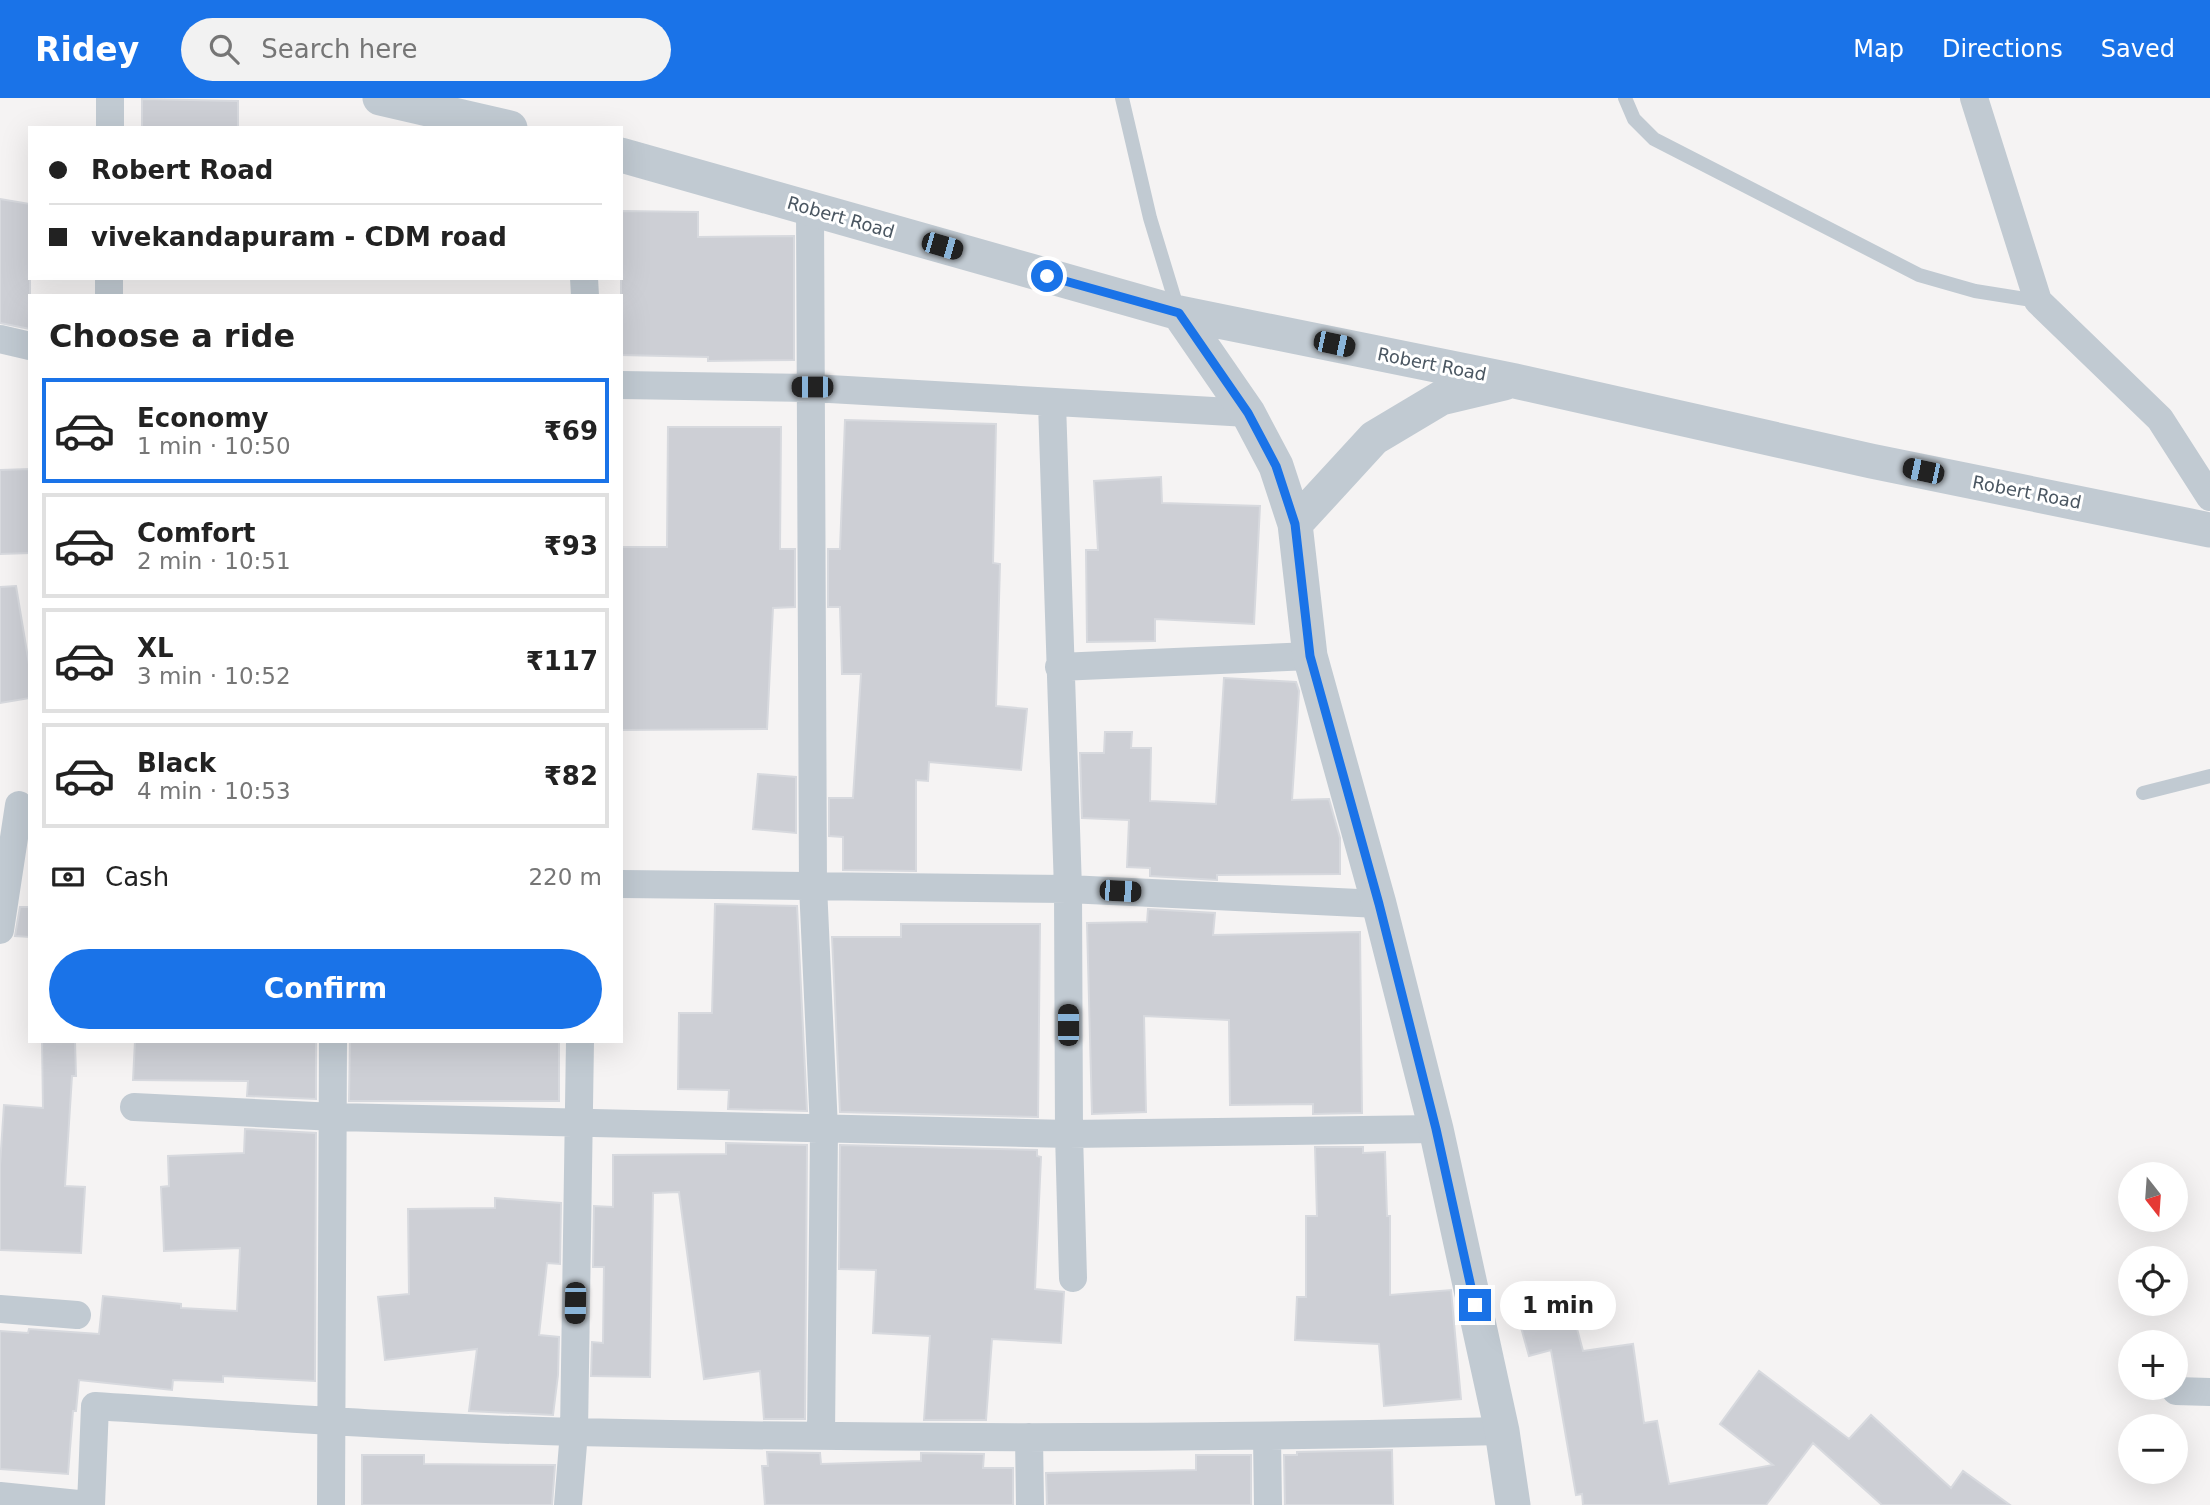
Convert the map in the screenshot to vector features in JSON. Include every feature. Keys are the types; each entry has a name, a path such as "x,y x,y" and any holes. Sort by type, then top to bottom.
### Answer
{"street":[{"path":"110,98 110,126"},
{"path":"380,98 501,126"},
{"path":"1974,98 2038,301 2160,419 2210,496"},
{"name":"Robert Road","path":"623,156 1179,313 1515,381 1871,461 2210,530"},
{"path":"810,208 813,886 824,1129 821,1435"},
{"path":"1179,313 1248,413 1276,466 1295,524 1310,656 1379,904 1436,1129 1502,1431 1513,1505"},
{"path":"0,339 28,346"},
{"path":"1295,524 1374,438 1441,398 1515,381"},
{"path":"623,385 812,387 1248,413"},
{"path":"1052,403 1068,889 1069,1134 1073,1278"},
{"path":"1059,667 1310,656"},
{"path":"0,930 16,804"},
{"path":"623,884 1068,889 1379,904"},
{"path":"331,1505 334,1043"},
{"path":"569,1505 574,1432 580,1043"},
{"path":"135,1107 335,1117 1069,1134 1436,1129"},
{"path":"0,1309 77,1315"},
{"path":"2188,1391 2210,1392"},
{"path":"0,1496 89,1505 95,1406 331,1421 574,1432 1267,1437 1502,1431"},
{"path":"1029,1437 1030,1505"},
{"path":"1267,1437 1268,1505"}],"lane":[{"path":"1122,98 1150,218 1179,313"},
{"path":"1625,98 1634,119 1654,139 1919,275 1975,291 2038,301"},
{"path":"2143,793 2210,776"}],"building":[{"path":"142,99 238,101 238,126 142,126"},
{"path":"0,199 28,204 30,294 28,329 0,323"},
{"path":"623,211 698,212 698,237 794,236 794,360 708,361 708,357 623,355"},
{"path":"845,420 996,424 993,563 1000,564 996,706 1027,709 1021,770 929,762 928,781 916,780 916,871 843,870 843,837 829,836 829,798 853,798 861,674 842,674 840,607 828,607 828,549 840,549"},
{"path":"668,427 781,427 780,549 795,549 795,607 773,608 767,729 623,730 623,547 667,547"},
{"path":"28,469 28,553 0,554 0,470"},
{"path":"1161,477 1162,503 1260,506 1254,624 1155,619 1155,641 1087,642 1086,550 1098,550 1094,481"},
{"path":"16,586 28,658 28,698 0,703 0,587"},
{"path":"1224,678 1296,682 1299,691 1292,800 1329,799 1340,838 1340,874 1217,875 1217,880 1150,876 1150,868 1127,867 1129,820 1082,818 1080,753 1104,753 1105,732 1132,732 1131,748 1151,748 1150,801 1216,804"},
{"path":"758,774 796,777 796,833 753,829"},
{"path":"715,904 797,906 807,1111 728,1109 729,1090 678,1089 679,1013 712,1013"},
{"path":"20,907 28,907 28,937 15,936"},
{"path":"1148,909 1215,913 1213,935 1360,932 1362,1113 1313,1114 1313,1104 1230,1105 1229,1020 1144,1016 1146,1112 1092,1114 1087,923 1147,922"},
{"path":"901,924 1040,924 1038,1117 840,1112 832,937 901,937"},
{"path":"42,1043 75,1043 76,1076 72,1076 65,1186 85,1187 81,1253 0,1250 0,1165 4,1105 43,1108"},
{"path":"135,1043 316,1043 316,1099 247,1096 248,1081 133,1080"},
{"path":"350,1043 559,1043 559,1101 349,1101"},
{"path":"245,1129 316,1133 315,1381 223,1376 223,1382 173,1380 172,1390 79,1380 76,1411 73,1411 68,1474 0,1469 0,1331 28,1333 29,1329 99,1334 103,1296 181,1304 181,1308 237,1311 240,1248 164,1251 161,1187 169,1186 168,1156 244,1153"},
{"path":"726,1143 807,1145 805,1419 764,1419 760,1371 704,1379 679,1192 653,1193 650,1377 591,1376 592,1342 603,1343 604,1267 593,1267 594,1206 613,1207 613,1155 726,1154"},
{"path":"840,1145 1037,1150 1037,1156 1041,1157 1035,1289 1064,1292 1061,1343 992,1339 986,1420 924,1420 930,1336 873,1333 876,1270 839,1269"},
{"path":"1315,1147 1363,1147 1363,1153 1385,1152 1387,1216 1390,1216 1390,1295 1451,1290 1461,1399 1384,1406 1379,1344 1295,1340 1297,1297 1306,1297 1306,1216 1317,1216"},
{"path":"495,1198 561,1203 560,1264 547,1263 539,1335 559,1337 553,1415 469,1411 477,1349 385,1360 378,1297 409,1294 408,1209 495,1208"},
{"path":"1572,1310 1583,1351 1633,1344 1644,1423 1657,1421 1669,1484 1773,1465 1720,1424 1759,1371 1849,1439 1871,1415 1951,1488 1963,1471 2010,1505 1882,1505 1813,1443 1766,1505 1583,1505 1582,1494 1576,1495 1551,1350 1529,1356 1520,1324"},
{"path":"1392,1450 1393,1505 1285,1505 1284,1455 1297,1455 1297,1452"},
{"path":"767,1452 820,1453 821,1464 921,1461 921,1453 984,1454 983,1468 1013,1468 1013,1505 765,1505 762,1466 768,1466"},
{"path":"362,1455 424,1455 424,1464 555,1465 552,1505 362,1505"},
{"path":"1196,1455 1251,1455 1251,1505 1047,1505 1046,1473 1196,1470"}],"route":[{"path":"1047,276 1179,313 1248,413 1276,466 1295,524 1310,656 1379,904 1436,1129 1475,1305"}]}
